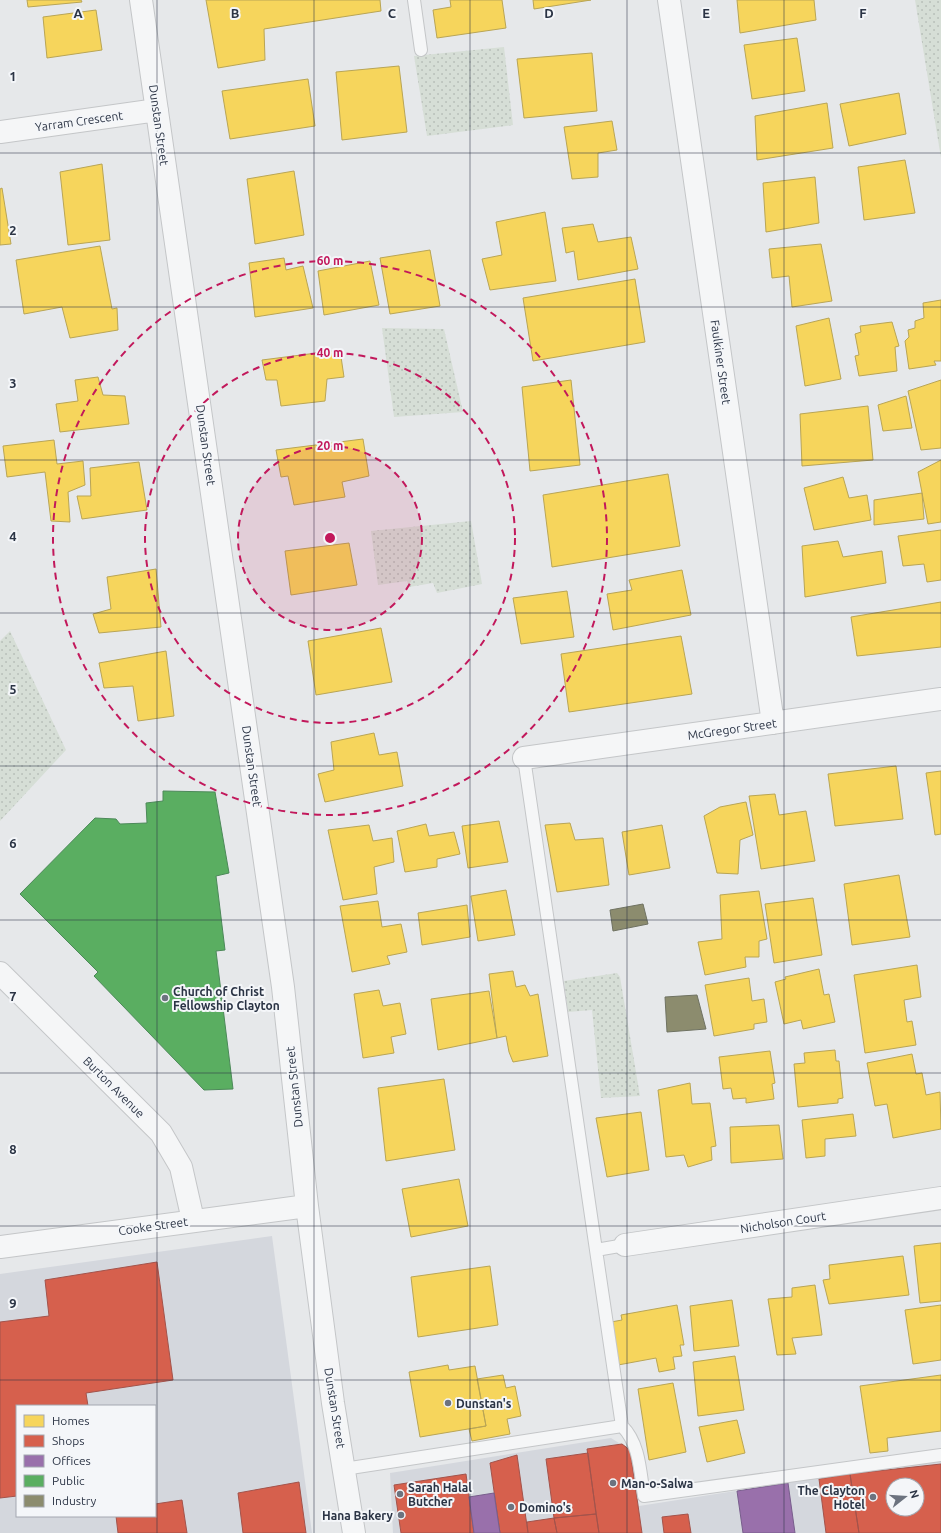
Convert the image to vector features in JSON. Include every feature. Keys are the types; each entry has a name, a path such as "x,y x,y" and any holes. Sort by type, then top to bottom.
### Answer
{"street":[{"name":"Dunstan Street","path":"141,0 283,987 307,1206 334,1403 354,1533"},
{"name":"Faulkiner Street","path":"669,0 773,723"},
{"name":"Yarram Crescent","path":"0,132 157,110"},
{"name":"McGregor Street","path":"524,758 941,699"},
{"name":"Burton Avenue","path":"0,973 161,1134 181,1167 194,1220"},
{"name":"Nicholson Court","path":"625,1246 941,1198"},
{"name":"Cooke Street","path":"0,1247 307,1206"}],"lane":[{"path":"414,0 421,50"},
{"path":"524,758 622,1426 630,1434 636,1449 644,1496 941,1455"},
{"path":"596,1250 625,1246"},
{"path":"344,1469 622,1426"}],"shaded area":[{"path":"915,0 941,0 941,158"},
{"path":"504,47 513,125 427,136 414,56"},
{"path":"382,328 444,329 463,412 394,417"},
{"path":"471,521 482,584 437,593 433,583 409,587 407,581 378,585 371,531"},
{"path":"10,631 66,750 0,821 0,641"},
{"path":"617,973 620,977 640,1096 601,1098 592,1010 568,1012 564,981"},
{"path":"272,1236 312,1533 0,1533 0,1274"},
{"path":"611,1438 630,1450 639,1506 941,1459 941,1533 393,1533 390,1473"}],"building: Homes":[{"path":"27,0 81,0 82,2 28,7"},
{"path":"206,0 380,0 381,11 264,29 265,60 218,68"},
{"path":"450,0 502,0 506,28 437,38 433,10 451,7"},
{"path":"533,0 591,0 534,9"},
{"path":"737,0 814,0 816,20 740,33"},
{"path":"96,10 102,50 47,58 43,17"},
{"path":"797,38 805,91 752,99 744,45"},
{"path":"592,53 597,111 524,118 517,59"},
{"path":"399,66 407,132 342,140 336,72"},
{"path":"308,79 315,126 230,139 222,91"},
{"path":"899,93 906,134 849,146 840,104"},
{"path":"827,103 833,148 757,160 755,116"},
{"path":"612,121 617,150 598,153 598,177 572,179 564,127"},
{"path":"905,160 915,213 864,220 858,167"},
{"path":"102,164 110,240 68,245 60,172"},
{"path":"294,171 304,235 255,244 247,179"},
{"path":"815,177 819,223 766,232 763,183"},
{"path":"2,188 11,244 0,245 0,189"},
{"path":"545,212 556,281 490,290 482,259 502,255 496,222"},
{"path":"593,224 598,242 631,237 638,269 578,280 574,251 566,253 562,228"},
{"path":"821,244 832,301 792,307 789,276 772,278 769,249"},
{"path":"100,246 112,309 117,308 118,330 70,338 62,307 24,314 16,260"},
{"path":"430,250 440,306 390,314 380,258"},
{"path":"284,258 286,270 303,266 313,308 255,317 249,263"},
{"path":"370,261 379,305 324,315 318,271"},
{"path":"635,279 645,342 533,361 523,298"},
{"path":"941,300 941,361 934,361 936,365 909,369 905,341 909,337 908,330 915,328 915,321 924,318 923,303"},
{"path":"829,318 841,379 805,386 796,326"},
{"path":"892,322 899,346 895,347 897,371 859,376 855,356 859,355 855,334 861,332 860,326"},
{"path":"340,350 344,377 327,379 325,401 281,406 277,380 266,380 262,360"},
{"path":"98,377 103,395 125,396 129,424 60,432 56,404 78,401 75,380"},
{"path":"571,380 580,465 530,471 522,387"},
{"path":"941,380 941,448 921,450 908,391"},
{"path":"906,396 912,428 883,431 878,405"},
{"path":"868,406 873,460 802,466 800,414"},
{"path":"363,439 369,476 342,482 345,497 294,505 288,476 281,477 276,450"},
{"path":"54,440 57,464 83,461 85,485 68,492 70,522 51,521 45,472 7,477 3,446"},
{"path":"941,460 941,522 928,524 918,472"},
{"path":"139,462 147,510 82,519 77,496 91,496 90,468"},
{"path":"668,474 680,546 552,567 543,495"},
{"path":"843,477 849,498 867,495 871,520 814,530 804,488"},
{"path":"922,493 924,519 874,525 874,500"},
{"path":"941,530 941,580 927,582 924,564 903,566 898,536"},
{"path":"838,541 843,557 882,551 886,583 805,597 802,546"},
{"path":"349,543 357,585 291,595 285,551"},
{"path":"156,569 161,627 99,633 93,614 111,609 107,577"},
{"path":"682,570 691,615 613,630 607,594 632,590 629,580"},
{"path":"567,591 574,637 521,644 513,598"},
{"path":"941,602 941,647 857,656 851,617"},
{"path":"381,628 392,682 316,695 308,641"},
{"path":"681,636 692,694 569,712 561,654"},
{"path":"166,651 174,716 138,721 133,686 104,688 99,663"},
{"path":"374,733 379,755 397,752 403,786 325,802 318,774 334,770 331,742"},
{"path":"896,766 903,819 835,826 828,774"},
{"path":"941,771 941,834 935,835 926,773"},
{"path":"775,794 779,815 806,811 815,861 761,869 749,796"},
{"path":"746,802 753,835 740,840 738,874 717,873 704,816 720,807"},
{"path":"499,821 508,862 468,868 462,826"},
{"path":"570,823 575,840 603,838 609,885 557,892 545,825"},
{"path":"426,824 429,836 454,832 460,854 437,859 437,867 405,872 397,831"},
{"path":"369,825 373,841 392,838 394,862 374,867 377,894 343,900 328,830"},
{"path":"662,825 670,868 629,875 622,832"},
{"path":"899,875 910,937 852,945 844,884"},
{"path":"506,890 515,935 478,941 471,896"},
{"path":"759,891 767,939 759,941 759,957 745,957 746,967 705,975 698,942 722,939 720,895"},
{"path":"813,898 822,955 774,963 765,904"},
{"path":"378,901 382,927 401,924 407,952 387,956 390,964 352,972 340,906"},
{"path":"467,905 470,937 422,945 418,913"},
{"path":"917,965 921,997 904,1000 907,1022 912,1021 916,1045 865,1053 854,975"},
{"path":"819,969 824,995 829,994 835,1022 803,1029 801,1020 784,1024 775,982 786,979 785,977"},
{"path":"513,971 516,987 525,985 530,996 538,994 548,1056 513,1062 509,1052 506,1036 497,1038 489,974"},
{"path":"749,978 752,1001 764,999 767,1022 754,1024 754,1029 714,1036 705,985"},
{"path":"379,990 383,1006 400,1003 406,1034 391,1037 394,1053 363,1058 354,994"},
{"path":"489,991 497,1038 438,1050 431,999"},
{"path":"835,1050 836,1061 839,1061 843,1098 838,1099 838,1103 798,1107 794,1064 805,1063 804,1053"},
{"path":"770,1051 775,1083 772,1084 774,1099 746,1103 746,1098 733,1099 731,1088 723,1089 719,1057"},
{"path":"912,1054 916,1074 922,1073 926,1095 940,1092 941,1129 893,1138 887,1104 875,1106 867,1063"},
{"path":"444,1079 455,1150 386,1161 378,1088"},
{"path":"690,1083 692,1104 710,1103 716,1146 711,1147 712,1160 688,1167 684,1155 666,1157 658,1090"},
{"path":"641,1112 649,1170 607,1177 596,1118"},
{"path":"853,1114 856,1136 825,1139 825,1156 806,1158 802,1120"},
{"path":"779,1125 783,1159 731,1163 730,1127"},
{"path":"459,1179 468,1226 411,1237 402,1189"},
{"path":"941,1243 941,1301 920,1303 914,1246"},
{"path":"903,1256 909,1295 829,1304 823,1280 830,1279 829,1265"},
{"path":"490,1266 498,1325 418,1337 411,1277"},
{"path":"815,1285 822,1335 792,1338 796,1354 777,1355 768,1299 792,1297 792,1288"},
{"path":"732,1300 739,1346 694,1351 690,1306"},
{"path":"677,1305 684,1345 680,1345 682,1356 673,1357 675,1369 659,1372 656,1358 618,1365 611,1322 622,1320 621,1315"},
{"path":"941,1305 941,1360 913,1364 905,1310"},
{"path":"735,1356 744,1410 698,1416 693,1362"},
{"name":"Dunstan's","path":"448,1365 449,1370 475,1366 486,1426 420,1437 409,1372"},
{"path":"503,1375 506,1388 515,1386 521,1416 507,1419 510,1434 472,1441 469,1429 486,1426 477,1379"},
{"path":"941,1375 941,1431 887,1438 888,1451 870,1453 860,1386"},
{"path":"673,1383 686,1452 649,1460 638,1389"},
{"path":"737,1420 745,1453 707,1462 699,1427"}],"building: Shops":[{"path":"157,1262 173,1380 86,1393 88,1405 16,1405 16,1496 0,1498 0,1322 49,1316 45,1280"},
{"name":"Man-o-Salwa","path":"622,1444 630,1450 642,1533 599,1533 587,1449"},
{"path":"588,1453 596,1514 554,1518 546,1459"},
{"name":"Domino's","path":"517,1455 528,1533 500,1533 490,1463"},
{"name":"The Clayton Hotel","path":"941,1464 941,1533 859,1533 850,1474"},
{"path":"466,1474 474,1533 401,1533 394,1485"},
{"path":"850,1474 859,1533 826,1533 819,1479"},
{"path":"299,1482 306,1533 243,1533 238,1493"},
{"path":"182,1500 187,1533 118,1533 116,1517 156,1517 156,1504"},
{"path":"596,1514 599,1533 557,1533 554,1518"},
{"path":"688,1514 691,1533 664,1533 662,1517"},
{"path":"554,1518 557,1533 528,1533 527,1522"}],"building: Offices":[{"path":"788,1483 795,1533 743,1533 737,1491"},
{"path":"494,1493 500,1533 474,1533 469,1497"}],"building: Public":[{"name":"Church of Christ Fellowship Clayton","path":"163,791 215,792 229,873 216,876 225,950 216,951 233,1089 204,1090 94,976 98,972 20,894 95,818 116,819 120,824 147,823 146,803 163,801"}],"building: Industry":[{"path":"643,904 648,924 613,931 610,910"},
{"path":"697,995 706,1029 667,1032 665,997"}],"place":[{"name":"Church of Christ Fellowship Clayton","path":"165,998"},
{"name":"Dunstan's","path":"448,1403"},
{"name":"Man-o-Salwa","path":"613,1483"},
{"name":"Sarah Halal Butcher","path":"400,1494"},
{"name":"The Clayton Hotel","path":"873,1497"},
{"name":"Domino's","path":"511,1507"},
{"name":"Hana Bakery","path":"401,1515"}]}
